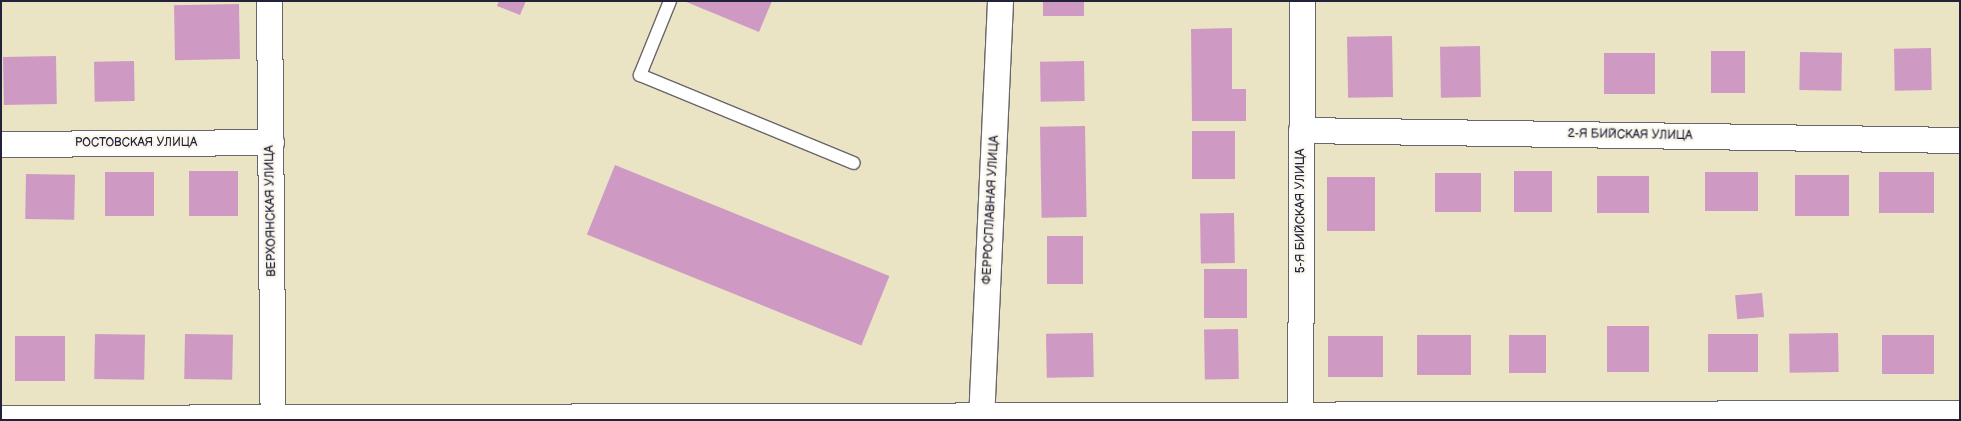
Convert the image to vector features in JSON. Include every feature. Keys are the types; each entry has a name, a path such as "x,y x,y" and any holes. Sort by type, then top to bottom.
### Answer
{"street":[{"name":"ВЕРХОЯНСКАЯ УЛИЦА","path":"269,1 273,418"},
{"name":"ФЕРРОСПЛАВНАЯ УЛИЦА","path":"981,418 1000,1"},
{"name":"5-Я БИЙСКАЯ УЛИЦА","path":"1300,417 1302,1"},
{"name":"2-Я БИЙСКАЯ УЛИЦА","path":"1301,130 1960,140"},
{"name":"РОСТОВСКАЯ УЛИЦА","path":"1,144 271,142"},
{"path":"1,418 1717,417 1960,413"}],"lane":[{"path":"670,1 640,75 854,163"}],"building":[{"path":"499,1 526,1 520,15 497,6"},
{"path":"684,1 772,1 759,32"},
{"path":"1043,1 1084,1 1084,16 1043,16"},
{"path":"239,4 240,59 175,60 174,5"},
{"path":"1232,28 1232,89 1246,89 1246,121 1192,121 1191,29"},
{"path":"1392,36 1393,97 1348,98 1347,37"},
{"path":"1480,46 1481,97 1441,98 1440,47"},
{"path":"1931,48 1932,90 1895,91 1894,49"},
{"path":"1711,51 1745,51 1745,93 1711,93"},
{"path":"1800,52 1842,53 1841,91 1799,90"},
{"path":"1604,53 1655,53 1655,94 1604,94"},
{"path":"56,56 57,104 4,105 3,57"},
{"path":"134,61 135,101 95,102 94,62"},
{"path":"1084,61 1085,101 1041,102 1040,62"},
{"path":"1085,126 1087,217 1042,218 1040,127"},
{"path":"1192,131 1235,131 1235,179 1192,179"},
{"path":"615,165 889,276 861,345 587,235"},
{"path":"189,171 238,171 238,216 189,216"},
{"path":"1514,171 1552,171 1552,212 1514,212"},
{"path":"105,172 154,172 154,216 105,216"},
{"path":"1705,172 1758,172 1758,211 1705,211"},
{"path":"1879,172 1934,172 1934,213 1879,213"},
{"path":"1435,173 1481,173 1481,212 1435,212"},
{"path":"26,174 75,175 74,220 25,219"},
{"path":"1795,175 1849,175 1849,216 1795,216"},
{"path":"1597,176 1649,176 1649,213 1597,213"},
{"path":"1327,177 1375,177 1375,231 1327,231"},
{"path":"1234,213 1235,263 1201,264 1200,214"},
{"path":"1047,236 1083,236 1083,284 1047,284"},
{"path":"1204,269 1247,269 1247,318 1204,318"},
{"path":"1762,293 1764,317 1737,319 1735,295"},
{"path":"1607,326 1649,326 1649,372 1607,372"},
{"path":"1238,329 1239,379 1205,380 1204,330"},
{"path":"1093,333 1094,377 1047,378 1046,334"},
{"path":"1838,333 1839,372 1790,373 1789,334"},
{"path":"95,334 145,335 144,380 94,379"},
{"path":"185,334 233,335 232,380 184,379"},
{"path":"1708,334 1758,334 1758,372 1708,372"},
{"path":"1417,335 1471,335 1471,375 1417,375"},
{"path":"1509,335 1546,335 1546,373 1509,373"},
{"path":"1882,335 1934,335 1934,374 1882,374"},
{"path":"15,336 65,336 65,381 15,381"},
{"path":"1328,336 1383,336 1383,377 1328,377"}]}
